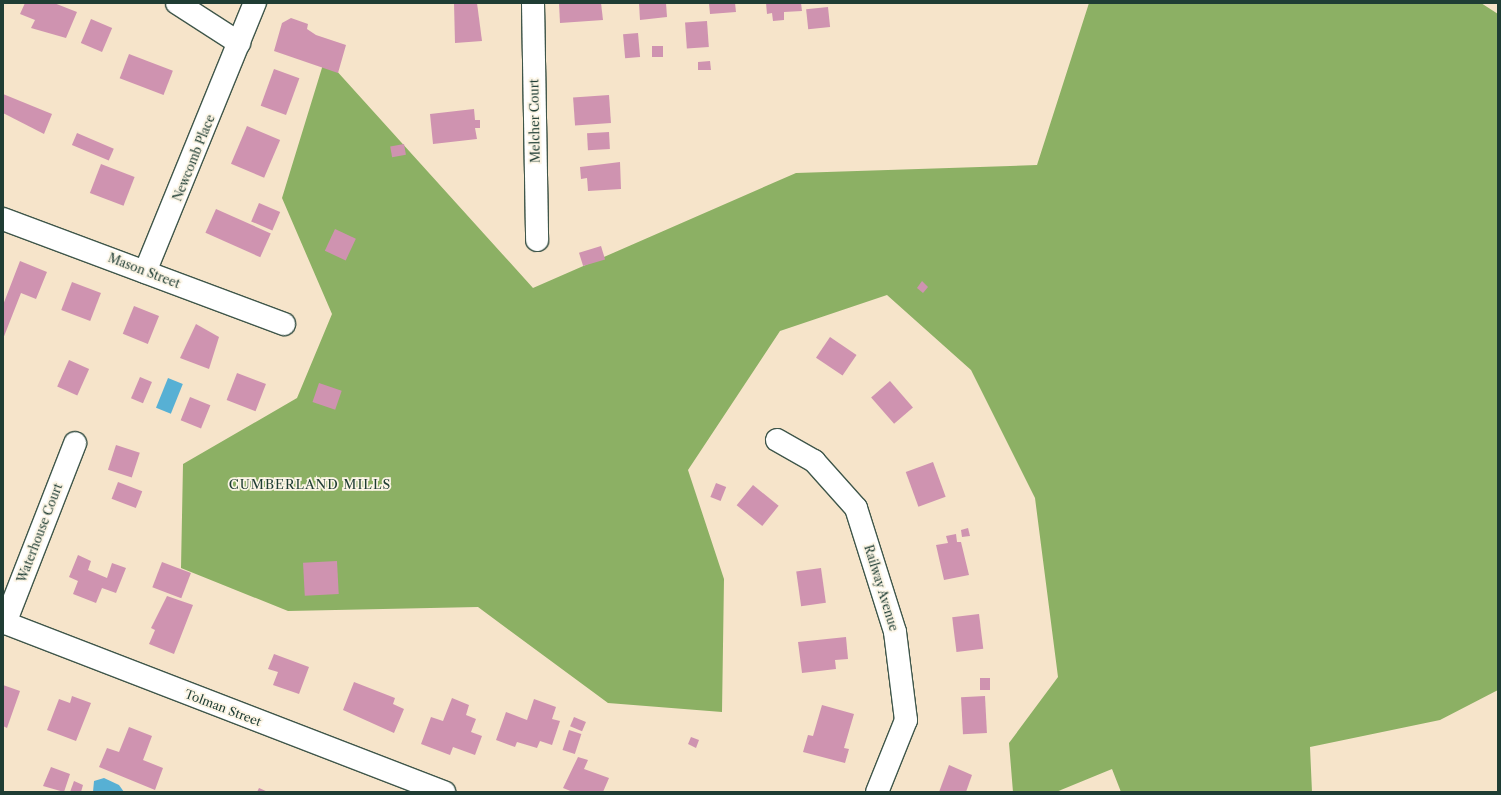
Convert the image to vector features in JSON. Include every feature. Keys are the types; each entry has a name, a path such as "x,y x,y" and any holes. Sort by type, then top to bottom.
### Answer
{"street":[{"path":"177,3 239,43"},
{"name":"Newcomb Place","path":"145,272 255,3"},
{"name":"Melcher Court","path":"533,3 537,240"},
{"name":"Mason Street","path":"3,219 284,324"},
{"name":"Railway Avenue","path":"777,440 814,461 856,508 895,632 906,720 877,792"},
{"name":"Waterhouse Court","path":"4,623 75,443"},
{"name":"Tolman Street","path":"4,623 444,792"}],"green space":[{"path":"1089,3 1481,3 1498,14 1498,690 1440,720 1310,747 1312,792 1121,792 1112,769 1056,792 1013,792 1009,743 1058,677 1035,498 971,370 887,295 780,331 688,470 724,579 722,712 608,703 478,607 288,611 181,568 183,464 297,398 332,314 282,198 325,58 533,288 796,173 1037,165"}],"water":[{"path":"168,378 183,384 171,414 156,408"},
{"path":"104,778 119,785 124,792 93,792 94,781"}],"building":[{"path":"25,3 54,3 77,12 66,38 31,28 35,20 20,14"},
{"path":"454,3 477,3 482,41 455,43"},
{"path":"559,3 601,3 603,20 560,23"},
{"path":"639,3 666,3 667,17 640,20"},
{"path":"709,3 735,3 736,12 710,14"},
{"path":"766,3 801,3 802,11 784,12 784,20 773,21 772,13 767,14"},
{"path":"828,7 830,27 808,29 806,9"},
{"path":"291,18 308,24 307,29 316,35 346,45 338,73 274,51 282,23"},
{"path":"91,19 112,28 102,52 81,43"},
{"path":"707,21 709,47 687,48 685,23"},
{"path":"638,33 640,57 625,58 623,34"},
{"path":"652,46 663,46 663,57 652,57"},
{"path":"129,54 173,71 164,95 120,78"},
{"path":"710,61 711,70 698,70 698,62"},
{"path":"274,69 299,78 286,115 261,106"},
{"path":"3,94 52,114 44,134 3,113"},
{"path":"609,95 611,123 575,125 573,98"},
{"path":"474,109 475,120 480,120 480,128 475,128 477,139 433,144 430,114"},
{"path":"247,126 280,140 264,178 231,164"},
{"path":"609,132 610,149 588,150 587,133"},
{"path":"77,133 114,149 109,161 72,145"},
{"path":"404,144 406,155 392,157 390,146"},
{"path":"620,162 621,189 588,191 587,178 581,179 580,167"},
{"path":"101,164 135,177 123,206 90,193"},
{"path":"259,203 280,212 272,230 251,221"},
{"path":"216,209 271,233 260,257 205,233"},
{"path":"335,229 356,239 346,260 325,251"},
{"path":"601,246 605,259 583,266 579,253"},
{"path":"20,261 47,272 36,299 21,293 3,339 3,305"},
{"path":"922,281 928,287 923,293 917,288"},
{"path":"72,282 101,293 90,321 61,310"},
{"path":"134,306 159,316 148,344 123,334"},
{"path":"196,324 219,337 209,369 180,358"},
{"path":"830,337 857,355 843,376 816,358"},
{"path":"69,360 89,369 77,395 57,386"},
{"path":"237,373 266,384 256,411 227,400"},
{"path":"140,377 152,382 143,403 131,398"},
{"path":"890,381 913,407 894,424 871,397"},
{"path":"319,383 342,391 335,410 312,402"},
{"path":"190,397 210,405 201,428 181,420"},
{"path":"116,445 140,453 132,477 108,470"},
{"path":"933,462 946,497 918,507 906,472"},
{"path":"118,482 142,491 136,508 112,499"},
{"path":"716,483 726,487 721,501 710,497"},
{"path":"753,485 779,506 762,526 737,505"},
{"path":"968,528 970,536 962,537 961,530"},
{"path":"956,534 957,542 961,542 969,575 944,580 936,545 948,543 946,536"},
{"path":"78,555 91,561 88,570 107,578 112,563 126,568 116,593 102,588 96,603 73,594 78,581 69,577"},
{"path":"337,561 339,594 305,596 303,563"},
{"path":"162,562 191,573 181,598 152,587"},
{"path":"821,568 826,603 801,606 796,571"},
{"path":"167,596 193,605 174,654 149,644 155,630 151,628"},
{"path":"979,614 983,649 956,652 952,617"},
{"path":"846,637 848,659 835,660 836,669 802,673 798,642"},
{"path":"274,654 309,667 299,694 273,685 278,672 268,669"},
{"path":"980,678 990,678 990,690 980,690"},
{"path":"354,682 395,698 393,704 404,709 394,733 343,710"},
{"path":"3,685 20,691 7,728 3,726"},
{"path":"72,696 91,703 76,741 47,730 59,699 70,703"},
{"path":"985,696 987,733 963,734 961,697"},
{"path":"452,698 469,705 466,715 476,719 471,732 482,736 475,755 453,747 450,755 421,744 431,717 443,721"},
{"path":"534,699 556,707 552,719 560,721 552,745 540,741 537,748 517,742 515,747 496,740 506,712 527,720"},
{"path":"822,705 854,714 844,748 849,749 845,763 803,752 808,735 813,736"},
{"path":"574,717 586,722 582,731 570,726"},
{"path":"129,727 152,736 143,760 163,768 155,790 99,767 107,748 119,752"},
{"path":"569,730 581,734 575,754 563,750"},
{"path":"691,737 699,740 696,748 688,744"},
{"path":"578,757 588,760 584,769 609,778 603,792 573,792 563,788"},
{"path":"949,765 972,775 966,792 939,792"},
{"path":"51,767 70,774 64,792 43,786"},
{"path":"74,781 83,785 81,792 70,792"},
{"path":"259,788 268,792 257,792"}],"district":[{"name":"CUMBERLAND MILLS","path":"310,484"}]}
